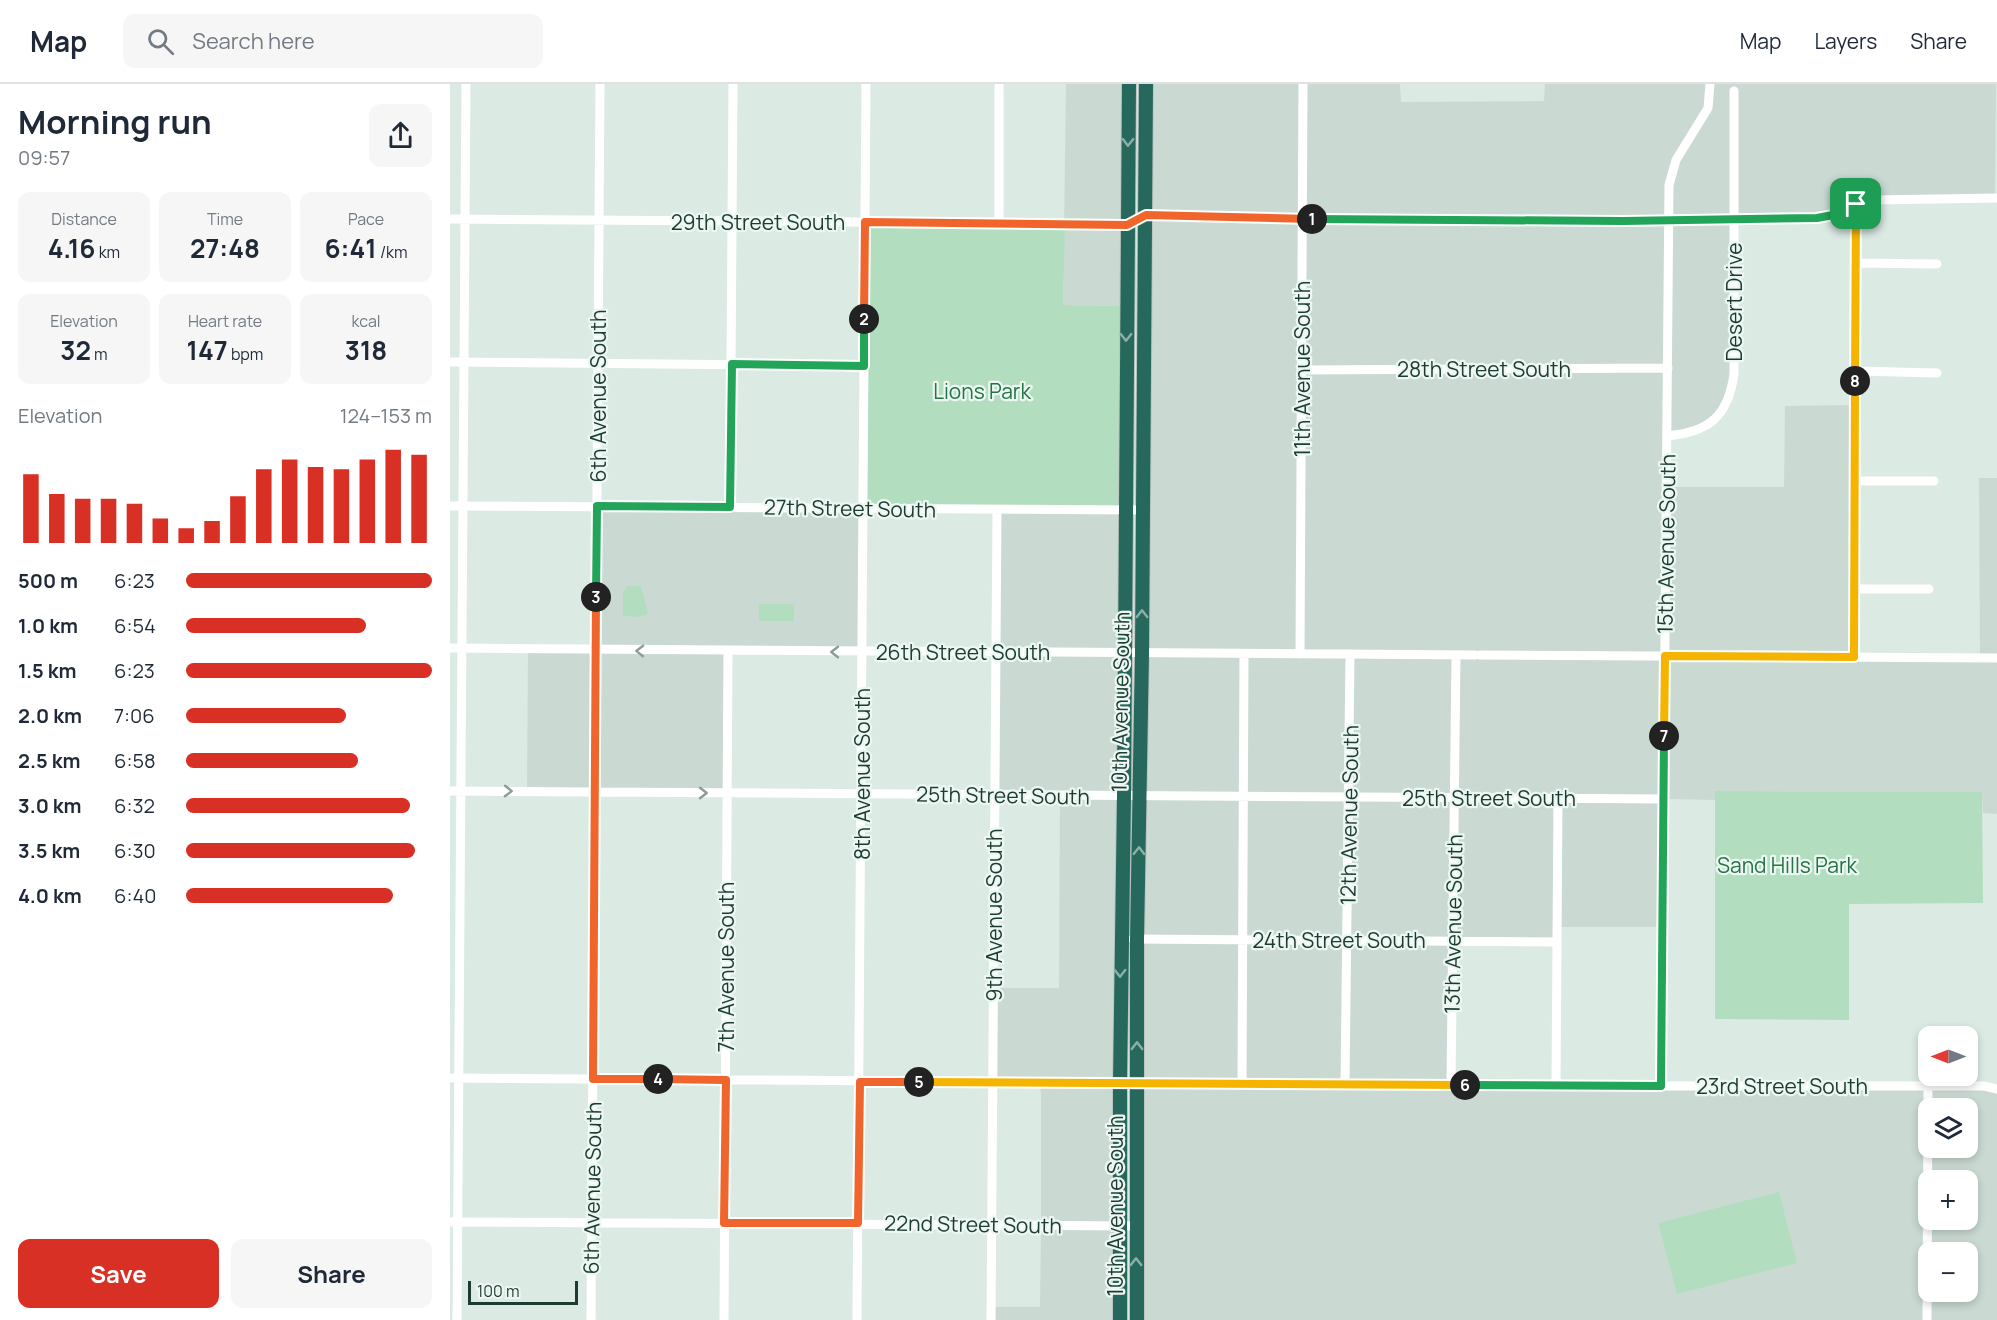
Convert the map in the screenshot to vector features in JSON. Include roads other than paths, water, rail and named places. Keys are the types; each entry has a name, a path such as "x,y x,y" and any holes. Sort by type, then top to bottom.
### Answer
{"highway":[{"name":"10th Avenue South","path":"1120,1320 1129,84"},
{"name":"10th Avenue South","path":"1137,1320 1137,939 1143,653 1146,84"}],"street":[{"path":"458,1320 454,1222 454,1078 455,934 462,791 466,84"},
{"name":"6th Avenue South","path":"591,1320 600,84"},
{"path":"730,507 733,84"},
{"name":"8th Avenue South","path":"857,1320 867,84"},
{"path":"999,84 999,223"},
{"name":"11th Avenue South","path":"1300,654 1303,84"},
{"name":"15th Avenue South","path":"1661,1086 1669,185 1676,160 1708,108 1710,84"},
{"name":"Desert Drive","path":"1667,436 1688,434 1714,421 1725,408 1732,392 1734,374 1734,91"},
{"name":"29th Street South","path":"450,219 1127,225 1146,215 1303,219 1612,221 1817,218 1833,215 1856,204 1874,200 1997,198"},
{"path":"1854,657 1856,204"},
{"path":"1855,263 1937,264"},
{"path":"450,362 864,366"},
{"name":"28th Street South","path":"1301,370 1668,368"},
{"path":"1855,371 1937,373"},
{"path":"1855,481 1934,481"},
{"name":"27th Street South","path":"450,506 1142,510"},
{"name":"9th Avenue South","path":"990,1320 997,510"},
{"path":"1855,589 1929,590"},
{"name":"26th Street South","path":"450,648 1997,658"},
{"name":"7th Avenue South","path":"724,1320 728,651"},
{"path":"1242,1083 1244,654"},
{"name":"12th Avenue South","path":"1345,1084 1350,654"},
{"name":"13th Avenue South","path":"1451,1084 1456,655"},
{"name":"25th Street South","path":"450,791 1664,799"},
{"path":"1556,1085 1558,798"},
{"name":"24th Street South","path":"1121,938 1557,942"},
{"name":"23rd Street South","path":"454,1078 1918,1086"},
{"path":"1927,1320 1928,1086"},
{"name":"23rd Street South","path":"1978,1086 1997,1089"},
{"name":"22nd Street South","path":"454,1222 1136,1226"}],"park label":[{"name":"Lions Park","path":"982,391"},
{"name":"Sand Hills Park","path":"1787,865"}]}
